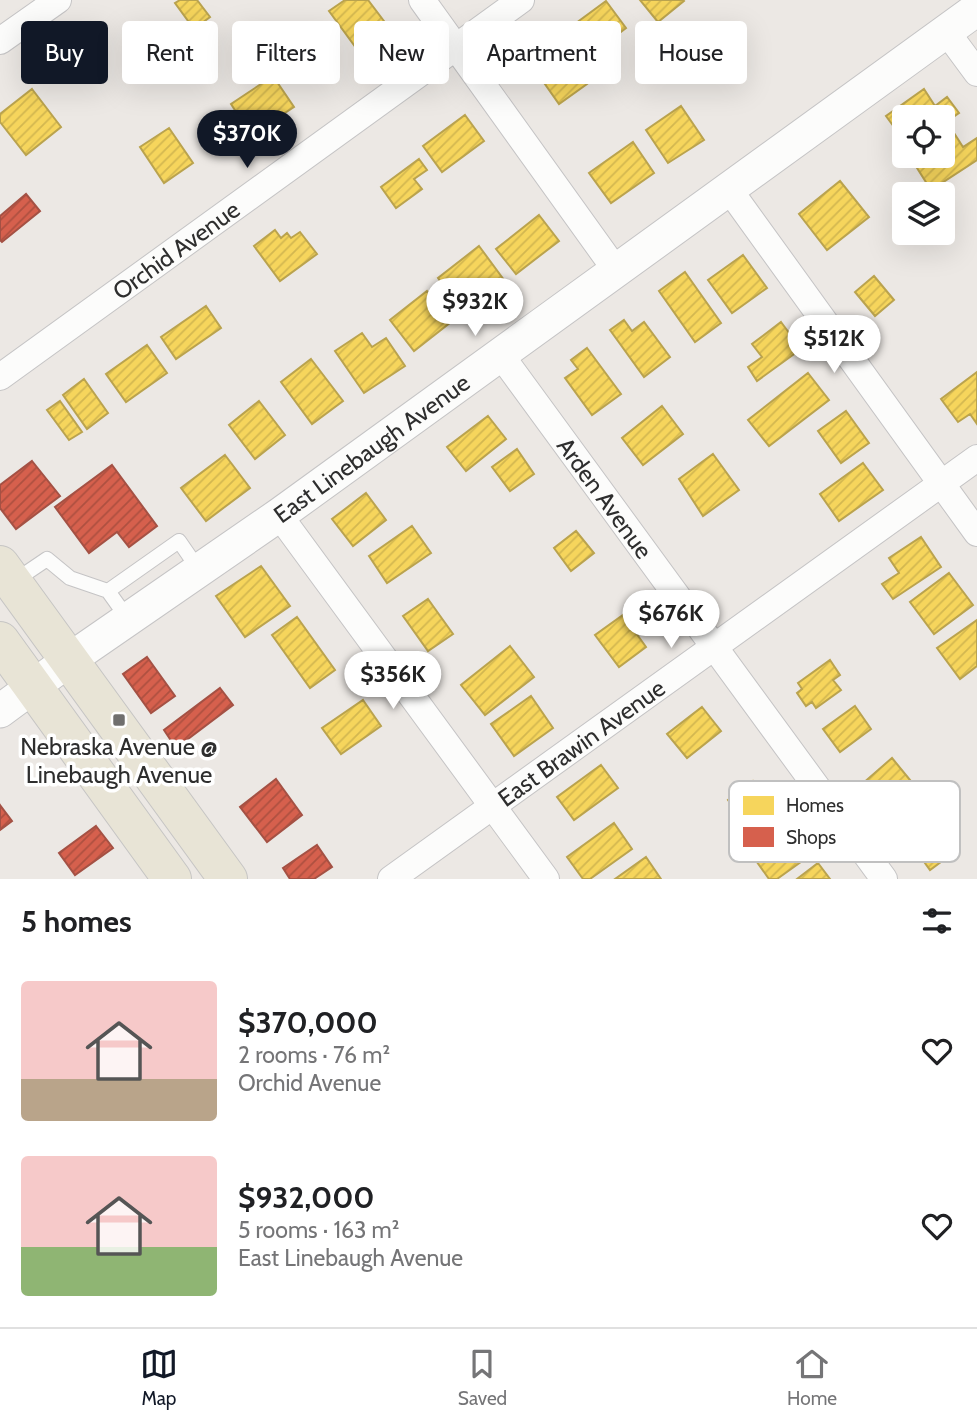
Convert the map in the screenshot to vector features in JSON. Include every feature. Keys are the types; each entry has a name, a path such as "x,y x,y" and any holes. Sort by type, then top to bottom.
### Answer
{"main road":[{"path":"6,573 228,879"},
{"path":"0,641 172,879"}],"street":[{"path":"0,41 58,0"},
{"path":"422,0 615,269"},
{"name":"Orchid Avenue","path":"0,377 522,0"},
{"name":"East Linebaugh Avenue","path":"0,711 279,515 977,9"},
{"path":"946,31 977,73"},
{"path":"728,188 977,533"},
{"name":"Arden Avenue","path":"500,354 811,781"},
{"name":"East Brawin Avenue","path":"391,879 977,458"},
{"path":"279,515 546,879"},
{"name":"Arden Avenue","path":"871,862 884,879"}],"lane":[{"path":"108,591 179,541 199,570"},
{"path":"6,573 47,559 70,578 108,591 128,619"}],"building: Homes":[{"path":"180,0 197,0 210,17 205,21 188,21 175,3"},
{"path":"345,0 368,0 384,21 354,21 354,45 340,26 340,21 336,21 329,11"},
{"path":"640,0 684,1 659,21"},
{"path":"606,1 621,21 579,21"},
{"path":"261,84 278,84 294,107 251,135 231,104"},
{"path":"545,84 587,84 559,104"},
{"path":"32,89 61,127 26,155 0,122 0,114"},
{"path":"924,89 934,105 901,105"},
{"path":"947,97 953,105 936,105"},
{"path":"681,106 704,140 668,163 646,130"},
{"path":"892,112 892,124 886,116"},
{"path":"465,115 484,141 442,172 423,146"},
{"path":"169,128 193,163 164,183 140,147"},
{"path":"955,135 963,147 977,138 977,160 943,182 926,182 917,168 955,168"},
{"path":"633,142 654,173 611,203 589,173"},
{"path":"419,159 427,170 414,179 422,189 396,208 381,187"},
{"path":"840,181 869,217 827,250 799,214"},
{"path":"539,215 559,241 516,274 496,249"},
{"path":"275,230 281,238 287,233 291,238 300,232 317,254 280,281 254,246"},
{"path":"479,246 507,284 466,315 438,278"},
{"path":"743,255 767,288 732,313 708,280"},
{"path":"685,272 721,323 695,342 659,291"},
{"path":"874,276 894,300 875,316 855,292"},
{"path":"427,291 451,322 414,351 390,320"},
{"path":"206,306 221,328 176,359 161,337"},
{"path":"624,320 632,331 644,322 670,357 644,377 610,330"},
{"path":"781,322 801,349 757,381 748,367 762,357 752,344"},
{"path":"362,333 372,347 386,338 405,366 364,393 335,351"},
{"path":"147,345 167,373 126,402 106,374"},
{"path":"587,348 621,394 592,415 565,378 578,369 571,360"},
{"path":"311,359 343,401 312,424 281,382"},
{"path":"977,372 977,424 970,414 958,422 941,399"},
{"path":"808,373 829,400 769,446 748,420"},
{"path":"84,379 108,413 87,429 63,395"},
{"path":"60,401 82,432 69,440 47,410"},
{"path":"259,401 285,435 255,459 229,425"},
{"path":"662,406 683,434 643,465 622,438"},
{"path":"846,411 869,443 841,463 818,431"},
{"path":"488,416 506,439 466,471 447,447"},
{"path":"517,449 534,474 510,491 492,467"},
{"path":"713,454 739,490 703,516 679,479"},
{"path":"225,455 250,488 206,521 181,488"},
{"path":"863,463 883,490 839,521 820,494"},
{"path":"366,493 386,520 353,546 332,519"},
{"path":"412,526 431,553 387,583 369,556"},
{"path":"576,531 594,553 571,571 554,548"},
{"path":"921,537 941,567 893,599 882,584 899,573 889,558"},
{"path":"261,566 290,606 245,637 216,596"},
{"path":"949,573 973,605 934,634 910,602"},
{"path":"428,599 453,634 428,651 403,616"},
{"path":"623,615 646,647 619,667 595,635"},
{"path":"297,617 335,670 310,688 272,635"},
{"path":"977,620 977,666 960,679 937,648"},
{"path":"510,646 534,677 485,715 461,685"},
{"path":"830,660 840,675 833,680 841,690 816,708 812,702 806,706 797,693 802,689 798,683"},
{"path":"531,696 553,728 514,756 491,724"},
{"path":"363,700 381,726 341,754 322,728"},
{"path":"855,706 871,729 840,752 823,729"},
{"path":"702,707 721,731 687,758 667,734"},
{"path":"892,758 910,780 909,781 865,781"},
{"path":"601,765 618,788 574,820 557,797"},
{"path":"614,823 632,849 590,879 583,879 567,857"},
{"path":"646,857 661,879 615,879"},
{"path":"757,862 801,862 777,879 769,879"},
{"path":"924,862 941,862 930,870"},
{"path":"818,863 830,879 797,879"}],"building: Shops":[{"path":"26,194 40,211 2,242 0,216"},
{"path":"32,461 60,496 16,529 0,508 0,485"},
{"path":"112,465 157,526 129,547 117,532 89,553 55,507"},
{"path":"147,657 175,696 151,713 123,674"},
{"path":"220,688 233,705 176,748 164,730"},
{"path":"276,779 302,815 267,842 240,807"},
{"path":"0,805 12,821 0,830"},
{"path":"96,826 113,848 75,875 59,853"},
{"path":"317,845 332,867 314,879 290,879 283,868"}],"place":[{"name":"Nebraska Avenue @ Linebaugh Avenue","path":"119,720"}]}
